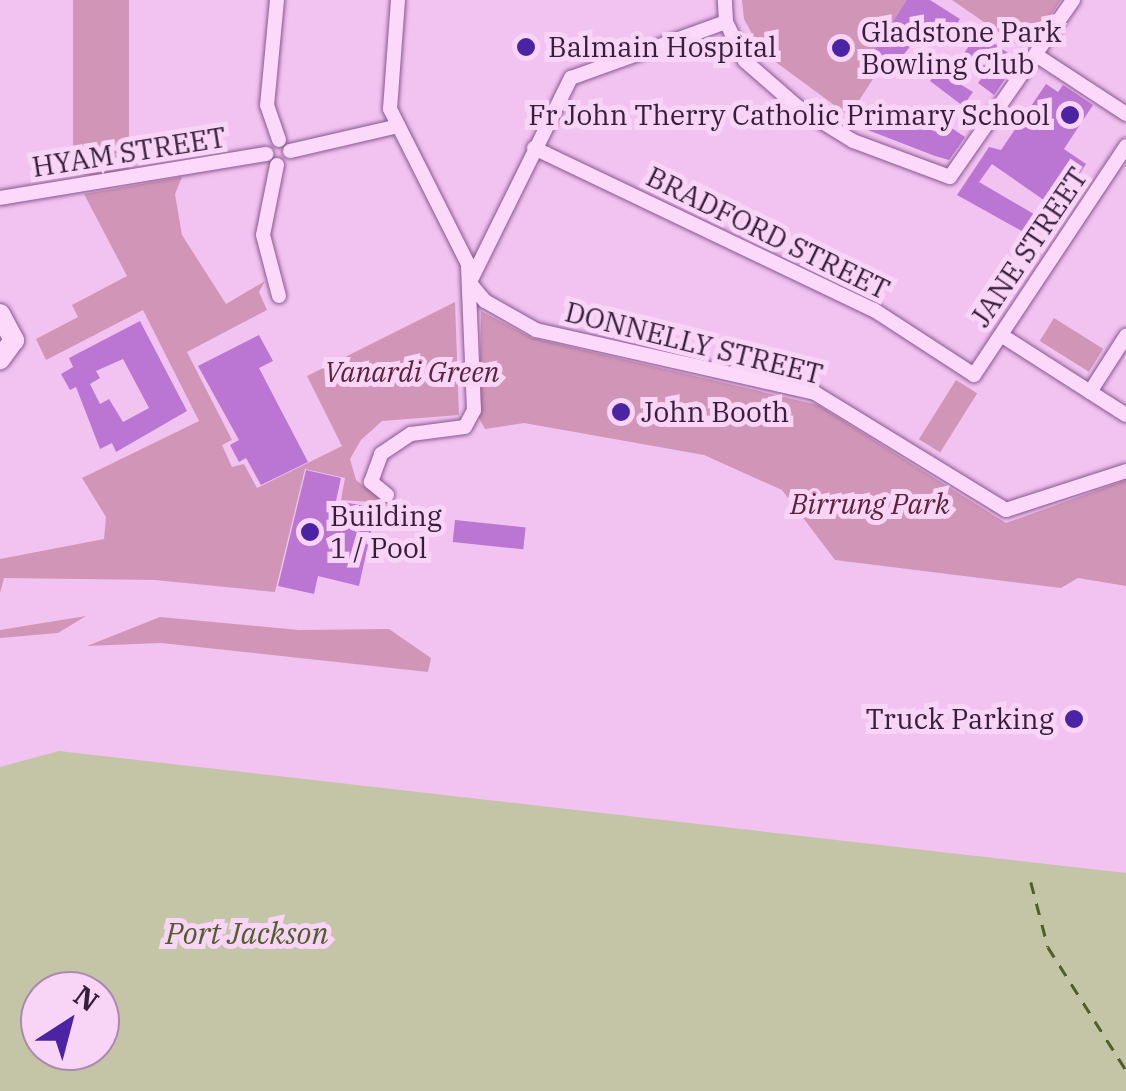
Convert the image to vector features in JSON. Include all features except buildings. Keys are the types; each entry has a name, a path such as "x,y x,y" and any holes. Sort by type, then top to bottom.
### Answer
{"street":[{"path":"276,0 267,105 285,146"},
{"path":"387,495 371,482 371,473 392,445 411,434 457,430 472,420 470,282 462,248 398,126 388,97 398,0"},
{"path":"726,0 726,22 746,61 798,107 854,141 950,177 1073,0"},
{"path":"470,282 571,78 726,22"},
{"path":"1036,56 1126,114"},
{"path":"278,296 263,235 272,160 285,146 398,126"},
{"path":"272,160 285,146"},
{"name":"JANE STREET","path":"974,375 1126,146"},
{"name":"BRADFORD STREET","path":"534,148 874,310 974,375"},
{"name":"HYAM STREET","path":"0,198 272,160"},
{"name":"DONNELLY STREET","path":"470,282 485,301 536,330 815,393 1006,510 1126,471"},
{"path":"0,314 14,340 0,359"},
{"path":"1002,335 1126,416"},
{"path":"1090,392 1126,336"}],"green space":[{"path":"73,0 129,0 129,175 73,175"},
{"path":"742,0 924,0 849,116 762,52 744,19"},
{"path":"952,0 1061,0 1026,51"},
{"name":"Vanardi Green","path":"182,177 175,194 182,235 226,304 265,281 259,292 267,310 187,352 232,440 222,445 232,467 244,464 257,488 342,446 307,376 455,302 459,415 382,421 361,440 350,459 356,480 386,503 341,500 345,478 305,469 275,592 155,580 4,578 0,593 0,559 104,539 106,517 82,478 199,421 143,310 46,360 36,339 78,317 72,305 127,276 84,194"},
{"name":"Birrung Park","path":"481,311 532,338 818,405 1006,523 1126,480 1126,586 1078,578 1061,588 835,560 782,490 704,455 524,423 485,429 479,418"},
{"path":"1054,318 1103,349 1089,372 1040,341"},
{"path":"956,380 977,393 940,453 919,439"},
{"path":"86,616 58,633 0,638 0,630"},
{"path":"160,617 299,630 389,629 431,658 428,672 161,643 87,646"}],"water":[{"name":"Port Jackson","path":"59,751 1126,873 1126,1091 0,1091 0,767"}],"ferry route":[{"path":"1031,882 1048,947 1126,1070"}],"place":[{"name":"Balmain Hospital","path":"526,47"},
{"name":"Gladstone Park Bowling Club","path":"841,48"},
{"name":"Fr John Therry Catholic Primary School","path":"1070,115"},
{"name":"John Booth","path":"621,412"},
{"name":"Building 1 / Pool","path":"310,532"},
{"name":"Truck Parking","path":"1074,719"}]}
